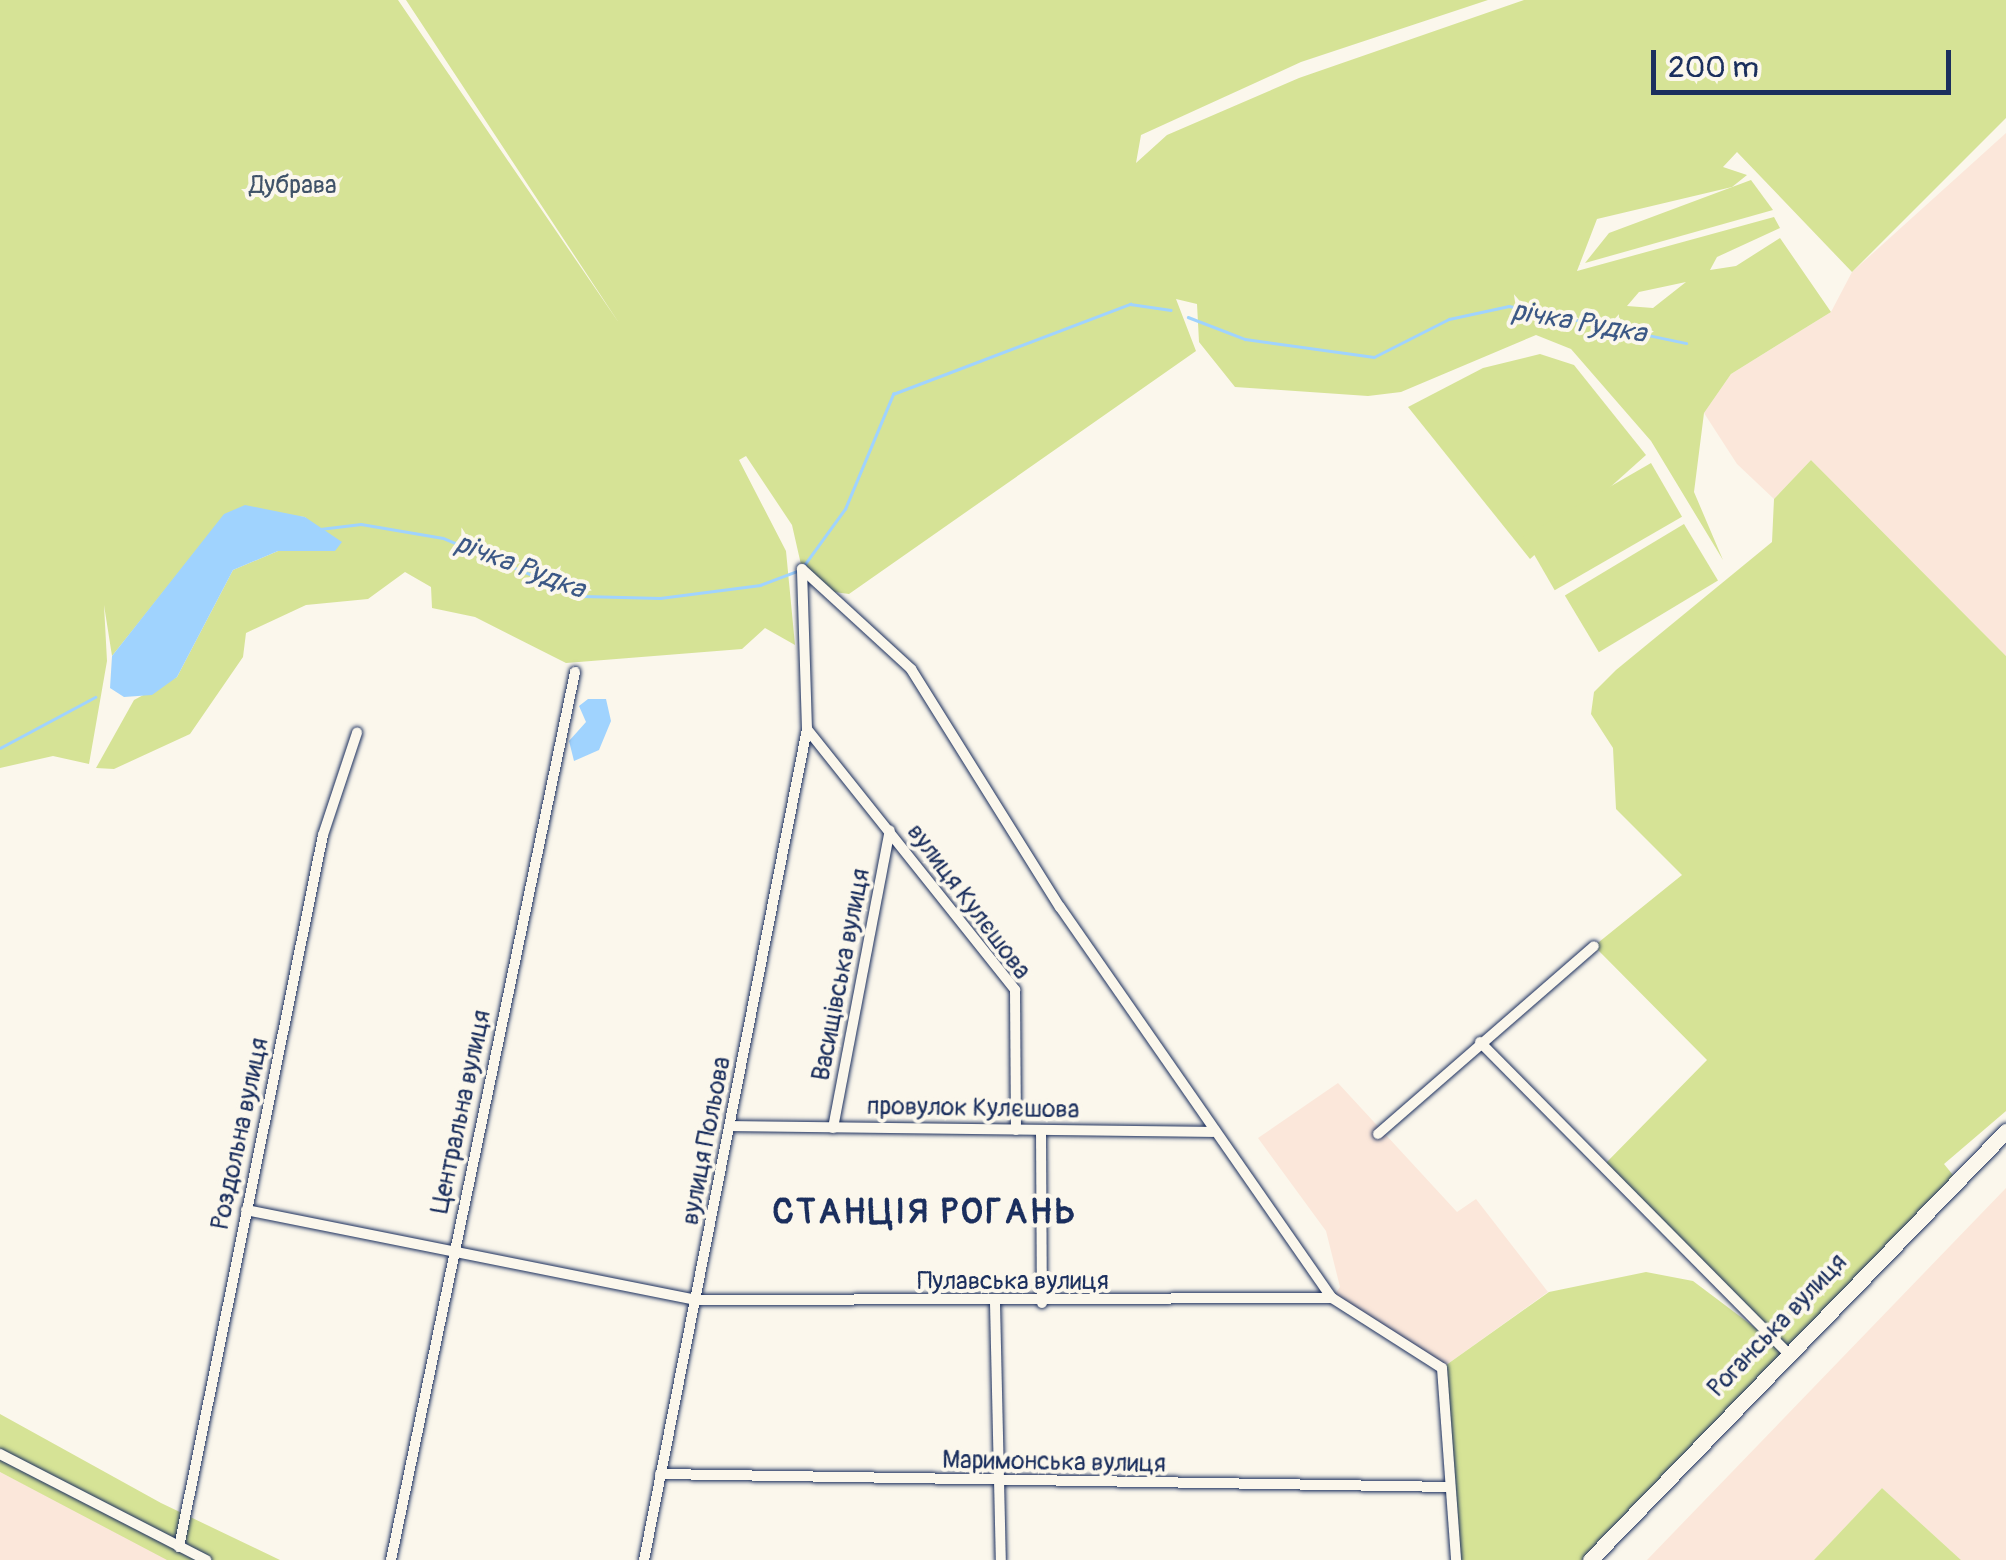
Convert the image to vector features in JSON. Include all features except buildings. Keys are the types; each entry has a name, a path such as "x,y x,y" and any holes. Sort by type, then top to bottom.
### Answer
{"main road":[{"name":"Роганська вулиця","path":"1590,1560 1786,1351 2006,1131"}],"street":[{"name":"вулиця Польова","path":"644,1560 732,1126 806,729 802,569 911,668 1213,1132"},
{"name":"Центральна вулиця","path":"391,1560 575,672"},
{"name":"вулиця Кулєшова","path":"806,729 1015,990 1016,1130"},
{"name":"Роздольна вулиця","path":"179,1546 323,834 357,732"},
{"name":"Васищівська вулиця","path":"833,1128 890,830"},
{"path":"1378,1134 1594,946"},
{"path":"1480,1042 1786,1351"},
{"name":"провулок Кулєшова","path":"732,1126 1213,1132"},
{"path":"1041,1130 1042,1304"},
{"path":"1213,1132 1332,1298 1442,1368 1456,1560"},
{"name":"Пулавська вулиця","path":"246,1210 454,1248 694,1300 1042,1304 1332,1298"},
{"path":"995,1303 1001,1560"},
{"path":"0,1454 206,1560"},
{"name":"Маримонська вулиця","path":"660,1474 1001,1483 1449,1487"}],"shaded area":[{"path":"2006,133 2006,656 1811,460 1774,499 1737,464 1704,413 1731,374 1831,312 1852,272"},
{"path":"1338,1083 1457,1212 1476,1199 1548,1292 1442,1368 1332,1298 1340,1287 1326,1231 1258,1138"},
{"path":"2006,1188 2006,1560 1961,1560 1882,1488 1814,1560 1647,1560"},
{"path":"0,1472 168,1558 167,1560 0,1560"}],"green space":[{"name":"Дубрава","path":"0,0 398,0 619,323 406,0 1488,0 1301,62 1141,135 1136,163 1167,135 1299,78 1524,0 2006,0 2006,118 1852,272 1737,152 1723,167 1747,175 1732,187 1597,219 1577,271 1774,217 1780,228 1717,257 1710,270 1736,266 1780,238 1831,312 1731,374 1704,413 1694,492 1723,560 1651,441 1571,349 1536,335 1401,392 1368,396 1235,387 1199,342 1197,304 1176,299 1196,351 849,594 827,591 802,569 792,525 746,456 739,460 786,551 795,645 765,628 742,649 566,663 475,617 432,608 431,587 405,572 368,599 306,605 246,633 243,657 190,734 114,769 96,768 134,700 177,677 233,570 278,551 334,551 305,517 255,512 191,557 112,656 104,605 107,661 89,764 53,756 0,768","holes":["1686,282 1653,308 1627,306 1639,292"]},
{"path":"1751,180 1773,210 1585,263 1609,233"},
{"path":"1540,354 1574,365 1646,455 1530,559 1408,407 1483,368"},
{"path":"1811,460 2006,656 2006,1111 1944,1164 1957,1180 1590,1560 1456,1560 1442,1368 1549,1292 1646,1272 1693,1281 1778,1345 1603,1166 1707,1060 1594,946 1682,875 1616,809 1613,748 1591,714 1594,692 1616,670 1772,542 1774,499"},
{"path":"1651,463 1682,517 1555,590 1524,536"},
{"path":"1684,524 1718,581 1599,652 1565,596"},
{"path":"0,1414 161,1503 280,1560 167,1560 0,1472"},
{"path":"1882,1488 1961,1560 1814,1560"}],"water":[{"path":"245,505 305,517 342,542 335,551 278,551 233,570 177,677 152,695 124,697 110,688 112,656 224,514"},
{"path":"588,699 606,699 611,721 599,750 574,761 569,741 586,722 579,706"}],"waterway":[{"name":"річка Рудка","path":"805,564 845,509 893,394 1130,304 1171,310"},
{"name":"річка Рудка","path":"1188,317 1245,339 1374,357 1449,319 1509,306 1686,343"},
{"name":"річка Рудка","path":"320,529 361,524 443,538 583,596 660,598 760,585 800,570"},
{"name":"річка Рудка","path":"0,748 95,697"}],"district":[{"name":"СТАНЦІЯ РОГАНЬ","path":"925,1212"}]}
